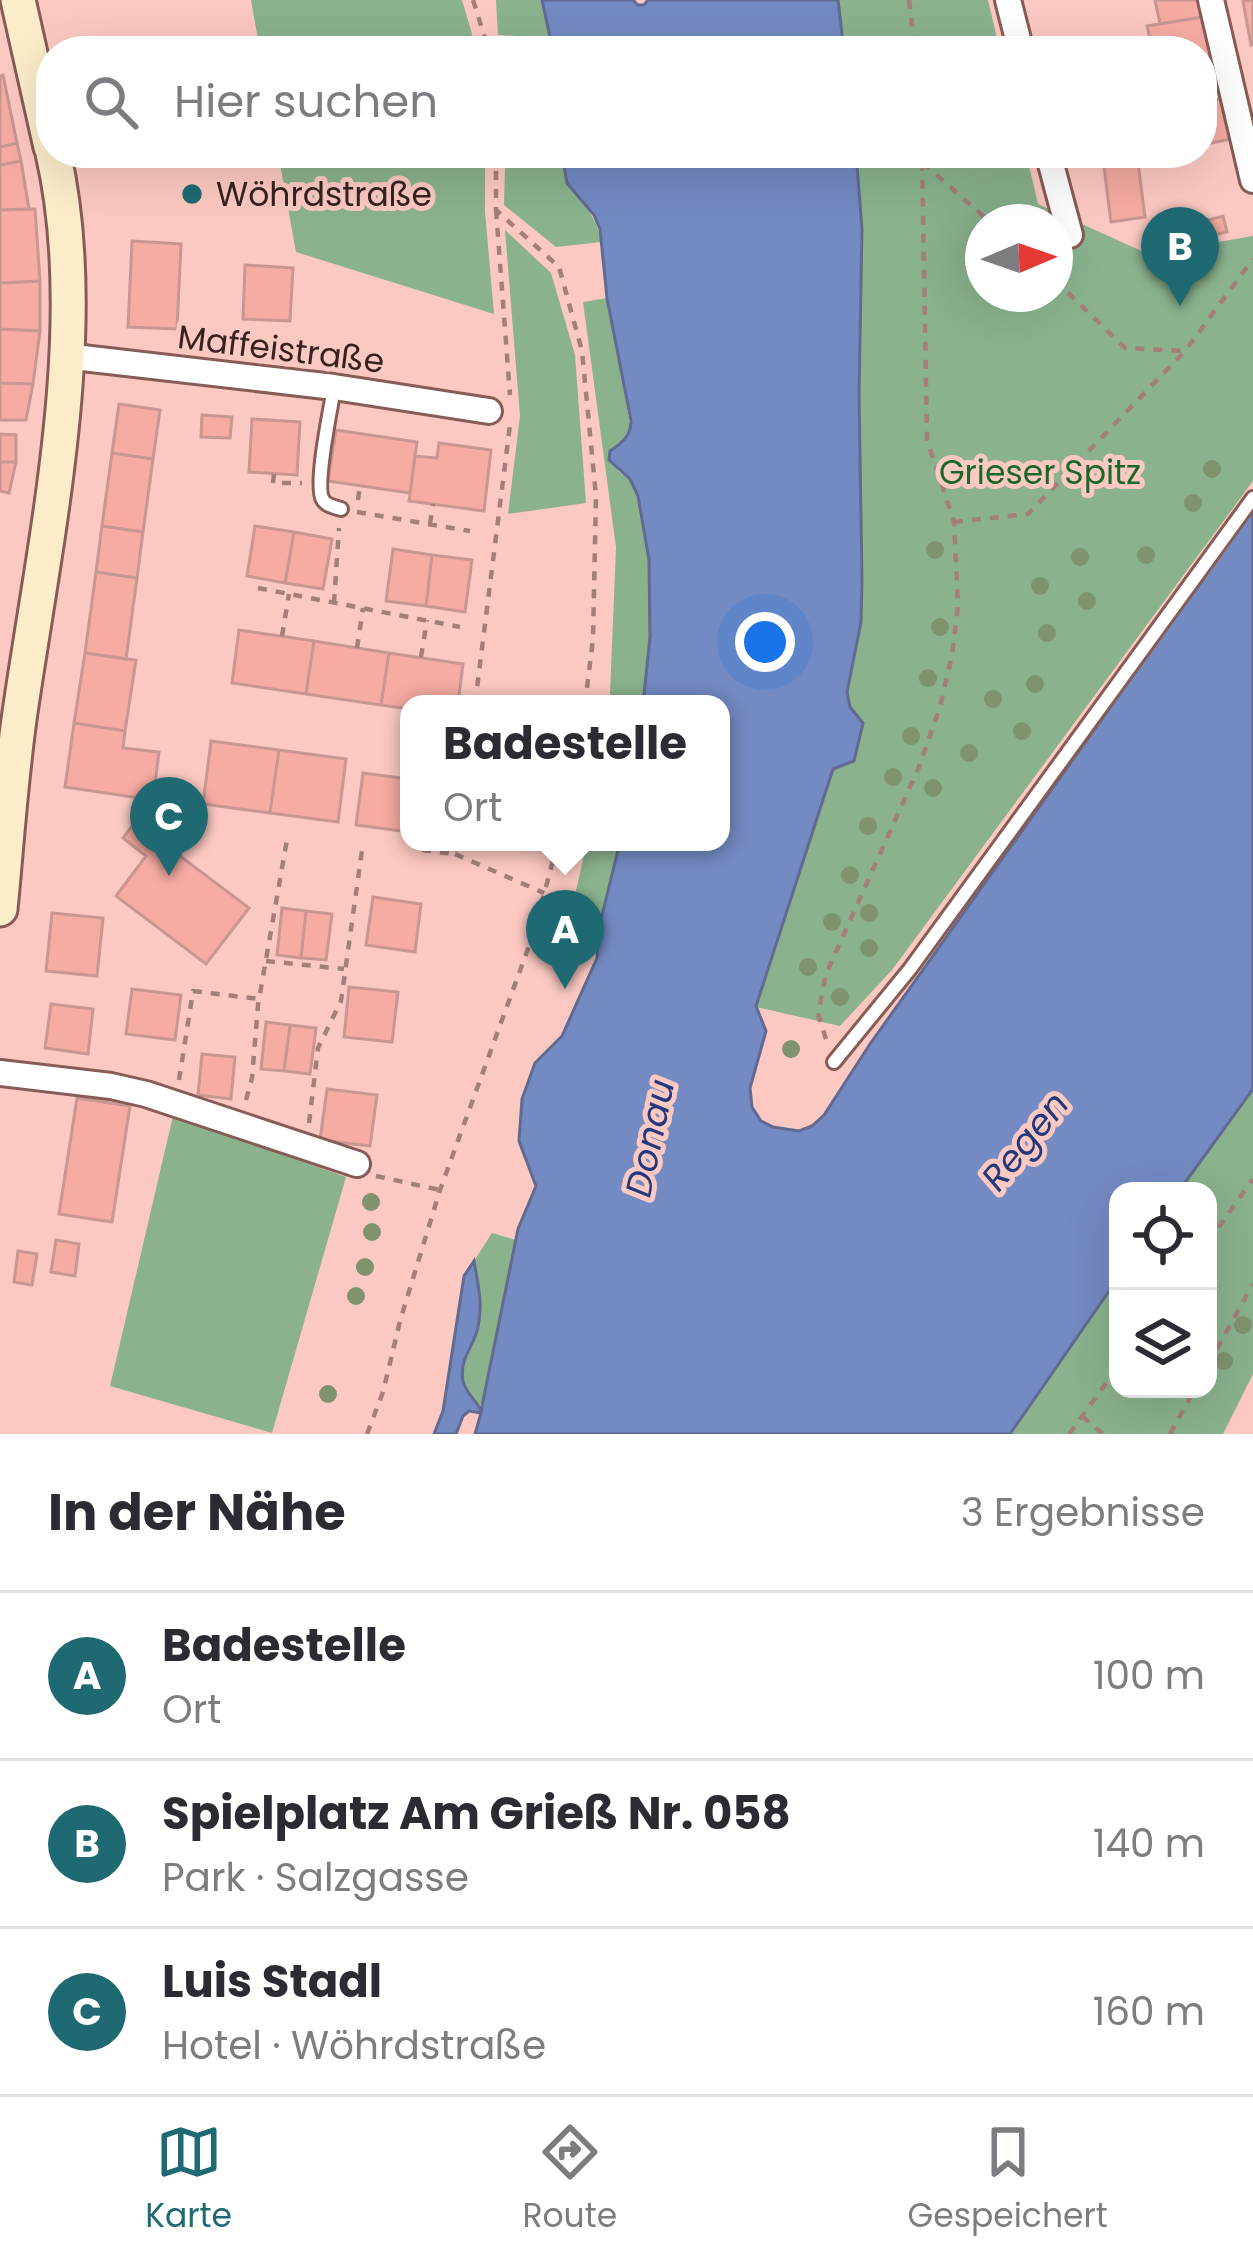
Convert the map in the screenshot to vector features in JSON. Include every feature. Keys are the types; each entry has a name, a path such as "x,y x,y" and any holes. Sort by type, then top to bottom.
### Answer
{"street":[{"path":"18,0 36,79"},
{"path":"1008,0 1017,36"},
{"path":"1211,0 1253,180"},
{"path":"0,909 20,714 57,463 65,356 68,280 55,168"},
{"path":"1052,168 1062,204"},
{"name":"Maffeistraße","path":"65,356 334,386 489,411"},
{"path":"0,1072 111,1086 175,1102 357,1164"}],"lane":[{"path":"334,386 320,483 322,499 341,509"},
{"path":"834,1062 910,969 1253,498"}],"path":[{"path":"473,0 484,36"},
{"path":"909,0 913,36"},
{"path":"476,695 512,413 496,168"},
{"path":"834,1062 818,1014 826,974 919,766 940,707 958,606 954,522 927,440 922,168"},
{"path":"928,168 969,204"},
{"path":"496,210 559,267 582,351 596,496 593,639 586,695"},
{"path":"954,522 1028,514 1185,351 1253,259"},
{"path":"1073,297 1125,348 1185,351"},
{"path":"274,474 273,483 320,483"},
{"path":"430,524 433,505"},
{"path":"334,603 341,509 470,531"},
{"path":"268,590 269,580"},
{"path":"299,596 301,585"},
{"path":"258,588 460,627"},
{"path":"282,636 290,594"},
{"path":"357,648 363,608"},
{"path":"421,657 428,620"},
{"path":"239,1126 252,1078 259,999 288,834"},
{"path":"306,1148 318,1048 341,1001 363,842"},
{"path":"430,851 455,854 544,893"},
{"path":"367,1434 440,1190 533,935 556,851"},
{"path":"266,961 344,970"},
{"path":"175,1102 193,991 259,999"},
{"path":"357,1164 362,1172 377,1177 440,1190"},
{"path":"1217,1229 1253,1179"},
{"path":"1217,1350 1253,1284"},
{"path":"1069,1434 1109,1379"},
{"path":"1170,1434 1190,1398"},
{"path":"1082,1416 1102,1434"}],"green space":[{"path":"251,0 462,0 473,36 257,36"},
{"path":"496,0 542,0 551,36 498,35"},
{"path":"838,0 988,0 996,36 842,36"},
{"path":"281,168 485,168 494,314 296,252"},
{"path":"505,168 564,168 594,220 601,242 556,247 504,205"},
{"name":"Grieser Spitz","path":"856,168 1030,168 1038,204 965,204 965,312 1073,312 1073,220 1148,254 1253,236 1253,481 892,970 840,1026 756,1007 833,768 862,721 850,707 847,692 861,622 862,580"},
{"path":"505,230 551,273 575,355 586,503 508,514 520,416"},
{"path":"607,298 631,430 609,454 638,496 649,560 650,637 644,695 610,694 616,547 583,302"},
{"path":"585,851 618,851 599,928 573,904"},
{"path":"1253,1089 1253,1374 1223,1434 1010,1434 1109,1291 1109,1398 1217,1398 1217,1182 1186,1182"},
{"path":"173,1116 346,1177 272,1433 110,1386"},
{"path":"492,1233 516,1240 487,1391 480,1406 461,1375 479,1319 474,1261"}],"water":[{"path":"542,0 633,0 644,5 648,0 838,0 842,36 550,36"},
{"path":"564,168 857,168 862,229 862,580 861,622 847,692 850,707 863,723 854,761 833,769 756,1006 766,1031 750,1088 752,1107 761,1121 773,1127 799,1131 824,1115 1253,507 1253,1089 1186,1182 1109,1182 1109,1291 1010,1434 475,1434 481,1413 469,1411 456,1434 434,1434 443,1411 464,1276 474,1261 479,1319 462,1373 481,1411 518,1229 536,1186 519,1141 522,1099 535,1063 562,1036 597,958 599,928 618,851 730,851 730,695 644,695 650,637 649,560 638,496 630,479 609,460 610,451 628,435 631,421 594,215 567,183"}],"building":[{"path":"1155,0 1204,0 1208,16 1160,24"},
{"path":"1253,0 1253,44 1251,45 1243,1"},
{"path":"1203,17 1208,36 1149,36 1147,26"},
{"path":"0,76 17,143 0,147"},
{"path":"1226,98 1235,138 1217,142 1217,100"},
{"path":"17,143 21,161 0,165 0,147"},
{"path":"21,161 29,209 0,210 0,165"},
{"path":"1104,168 1139,168 1145,217 1111,222"},
{"path":"35,209 40,281 0,283 0,210"},
{"path":"1223,216 1227,232 1193,240 1190,225"},
{"path":"132,241 181,244 177,329 128,327"},
{"path":"245,265 293,268 290,321 243,319"},
{"path":"40,281 40,331 0,329 0,283"},
{"path":"0,329 40,331 33,384 0,383"},
{"path":"0,383 33,384 26,420 0,420"},
{"path":"119,404 160,410 153,459 112,453"},
{"path":"202,415 232,417 230,438 201,437"},
{"path":"252,419 300,422 297,475 249,472"},
{"path":"336,430 417,442 410,493 328,481"},
{"path":"0,434 16,435 16,462 0,462"},
{"path":"439,443 491,450 484,511 409,501 415,456 437,458"},
{"path":"112,453 153,459 143,532 102,526"},
{"path":"0,462 16,462 9,493 0,491"},
{"path":"102,526 143,532 137,578 96,572"},
{"path":"255,526 294,532 285,583 247,576"},
{"path":"294,532 332,539 323,589 285,583"},
{"path":"393,549 432,555 426,606 386,601"},
{"path":"432,555 472,560 465,612 426,606"},
{"path":"96,572 137,578 126,659 85,653"},
{"path":"239,630 314,641 306,694 232,683"},
{"path":"314,641 389,653 381,705 306,694"},
{"path":"85,653 136,660 125,731 74,723"},
{"path":"389,653 463,664 459,695 400,695 400,708 381,705"},
{"path":"74,723 125,731 123,748 159,752 153,800 65,787"},
{"path":"211,741 279,750 270,813 203,804"},
{"path":"279,750 346,759 338,822 270,813"},
{"path":"363,773 400,778 400,831 356,825"},
{"path":"135,822 249,908 206,964 116,896 146,856 123,838"},
{"path":"373,897 421,904 415,952 366,945"},
{"path":"282,908 306,911 301,958 277,955"},
{"path":"306,911 332,914 326,960 301,958"},
{"path":"52,913 103,918 97,976 46,971"},
{"path":"349,987 398,992 392,1042 344,1037"},
{"path":"132,989 181,995 175,1040 126,1034"},
{"path":"51,1004 93,1009 88,1054 45,1048"},
{"path":"266,1022 290,1025 284,1071 261,1069"},
{"path":"290,1025 316,1028 310,1074 284,1071"},
{"path":"202,1054 235,1057 231,1099 198,1095"},
{"path":"327,1089 377,1095 370,1146 320,1140"},
{"path":"77,1098 130,1106 112,1222 59,1214"},
{"path":"56,1240 79,1244 75,1276 51,1272"},
{"path":"18,1251 37,1254 32,1285 14,1282"}],"place":[{"name":"Wöhrdstraße","path":"192,194"},
{"name":"Spielplatz Am Grieß Nr. 058","path":"1180,306"},
{"name":"Luis Stadl","path":"169,876"},
{"name":"Badestelle","path":"565,989"}],"water label":[{"name":"Donau","path":"650,1138"},
{"name":"Regen","path":"1025,1141"}]}
